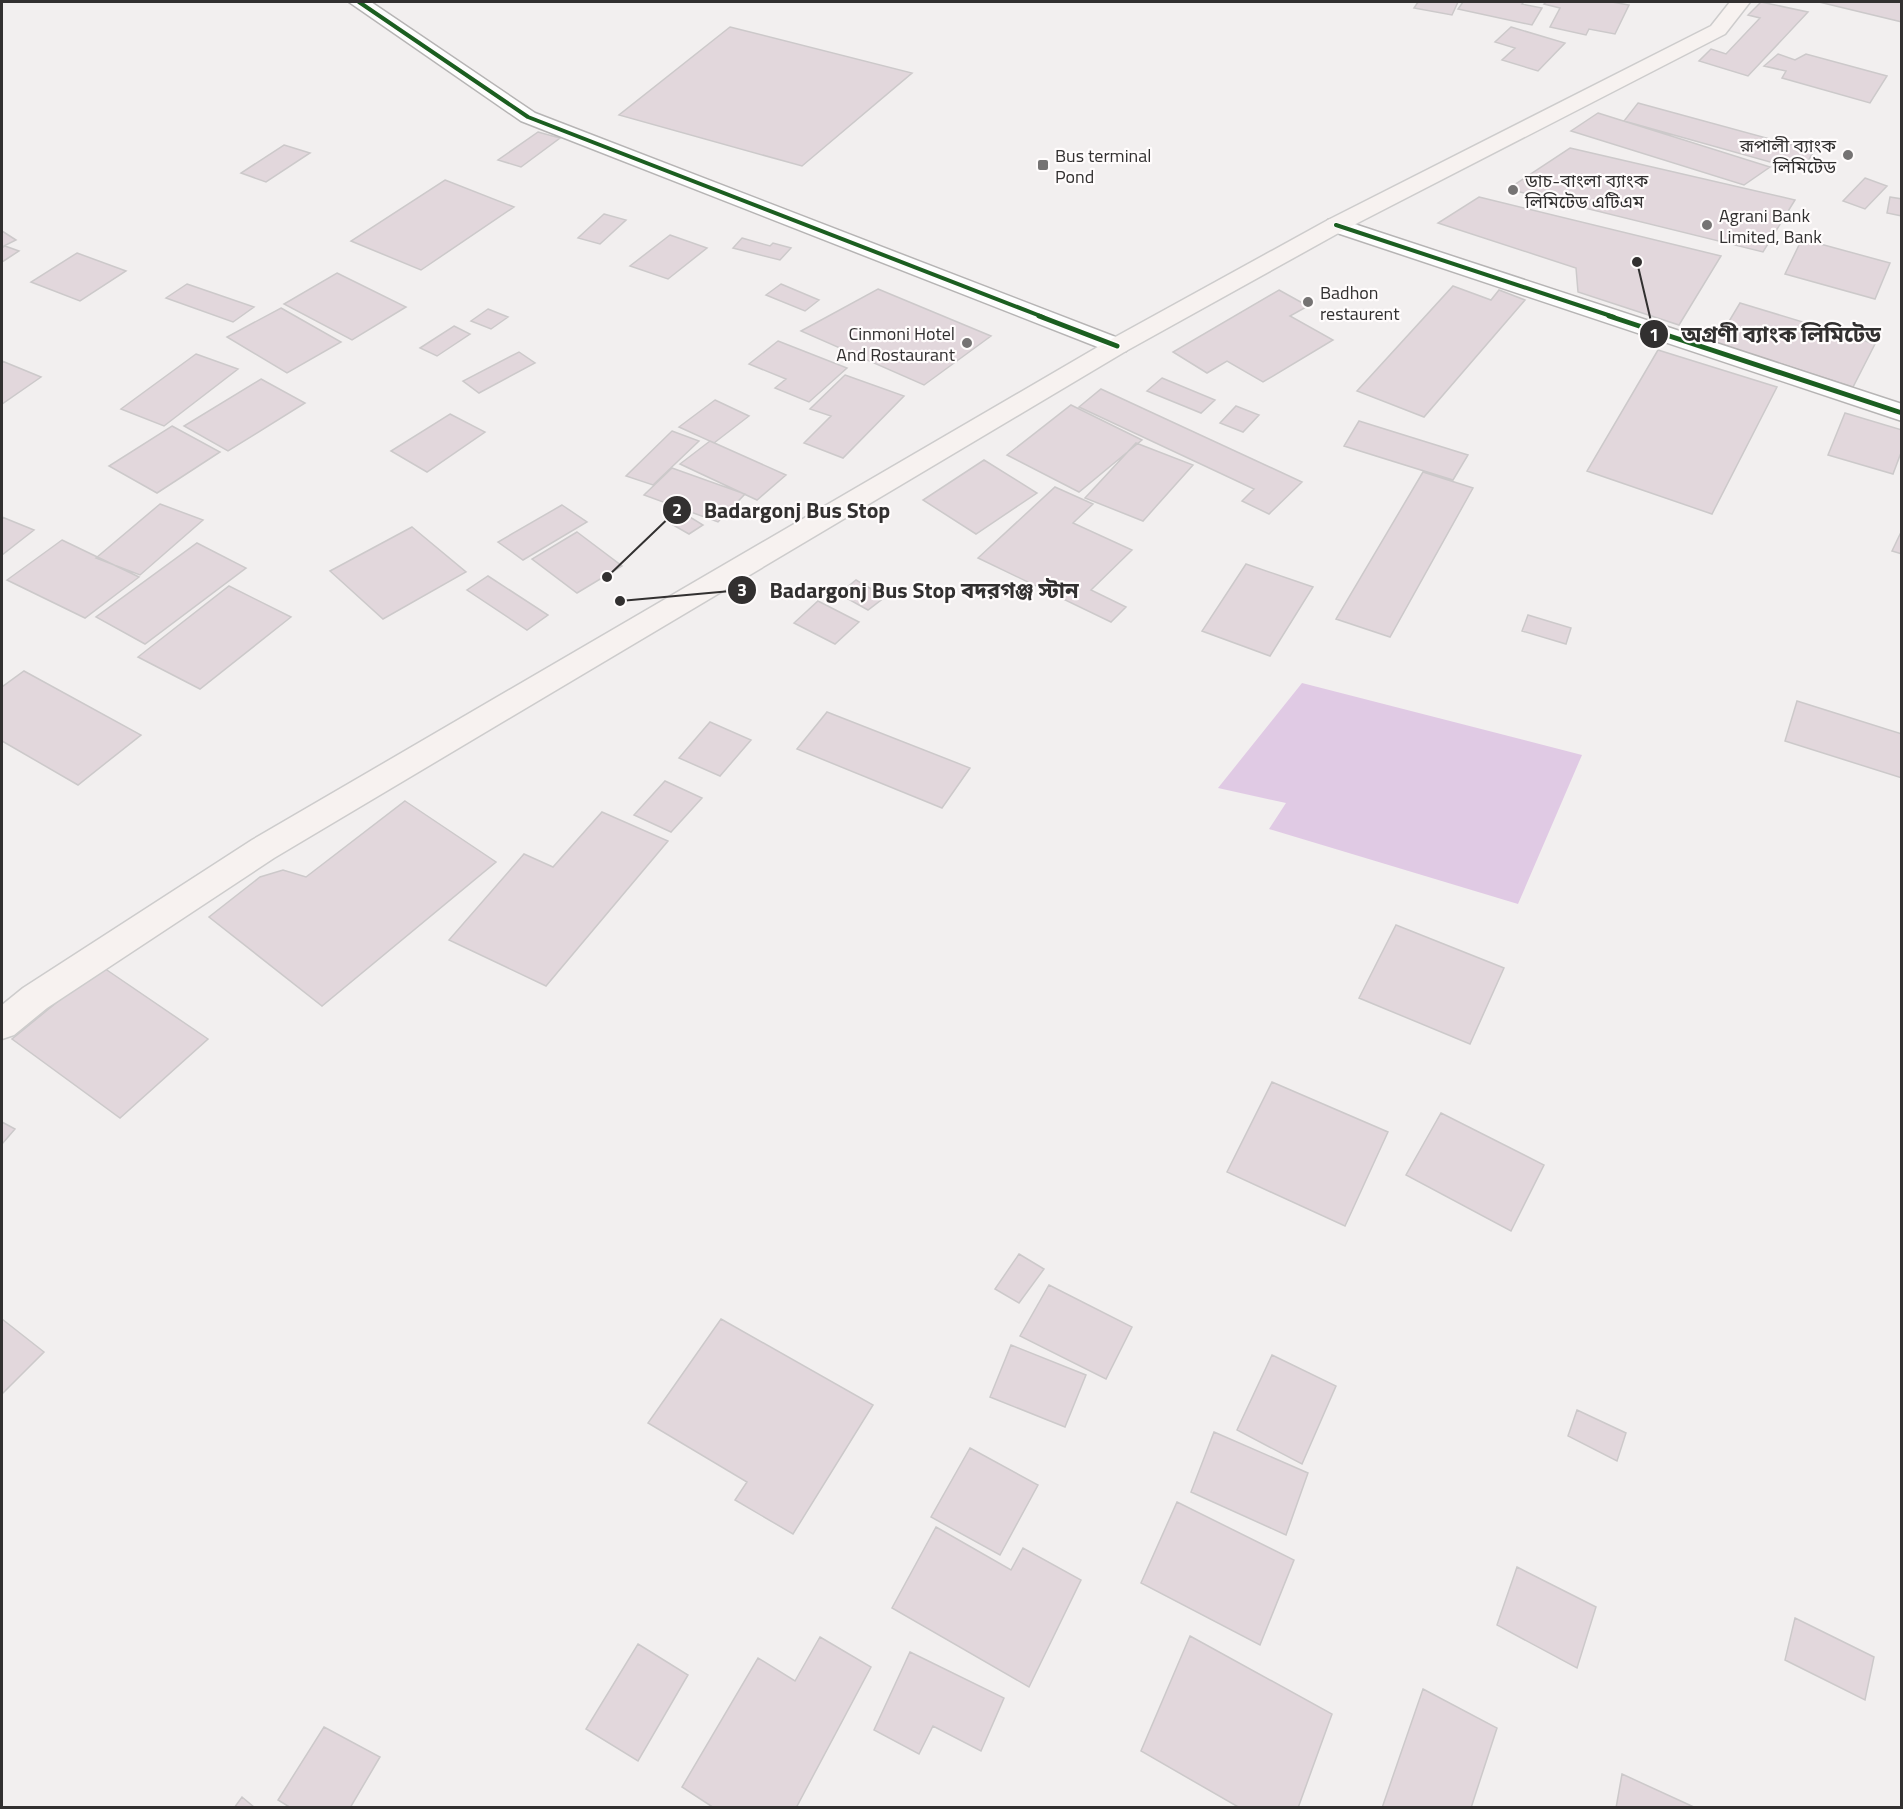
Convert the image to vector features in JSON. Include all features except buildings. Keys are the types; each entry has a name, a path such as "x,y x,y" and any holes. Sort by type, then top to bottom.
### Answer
{"main road":[{"path":"2,1025 35,998 263,849 1117,346 1336,225 1718,30 1740,2"}],"street":[{"path":"358,2 528,117 1117,346"},
{"path":"1336,225 1902,413"}],"shaded area":[{"path":"1302,683 1582,755 1518,904 1269,829 1286,803 1218,788"}],"cycle path":[{"path":"359,2 528,117 1117,346"},
{"path":"1336,225 1902,413"}],"place":[{"name":"রূপালী ব্যাংক লিমিটেড","path":"1848,155"},
{"name":"Bus terminal Pond","path":"1043,165"},
{"name":"ডাচ-বাংলা ব্যাংক লিমিটেড এটিএম","path":"1513,190"},
{"name":"Agrani Bank Limited, Bank","path":"1707,225"},
{"name":"অগ্রণী ব্যাংক লিমিটেড","path":"1637,262"},
{"name":"Badhon restaurent","path":"1308,302"},
{"name":"Cinmoni Hotel And Rostaurant","path":"967,343"},
{"name":"Badargonj Bus Stop","path":"607,577"},
{"name":"Badargonj Bus Stop বদরগঞ্জ স্টান","path":"620,601"}]}
